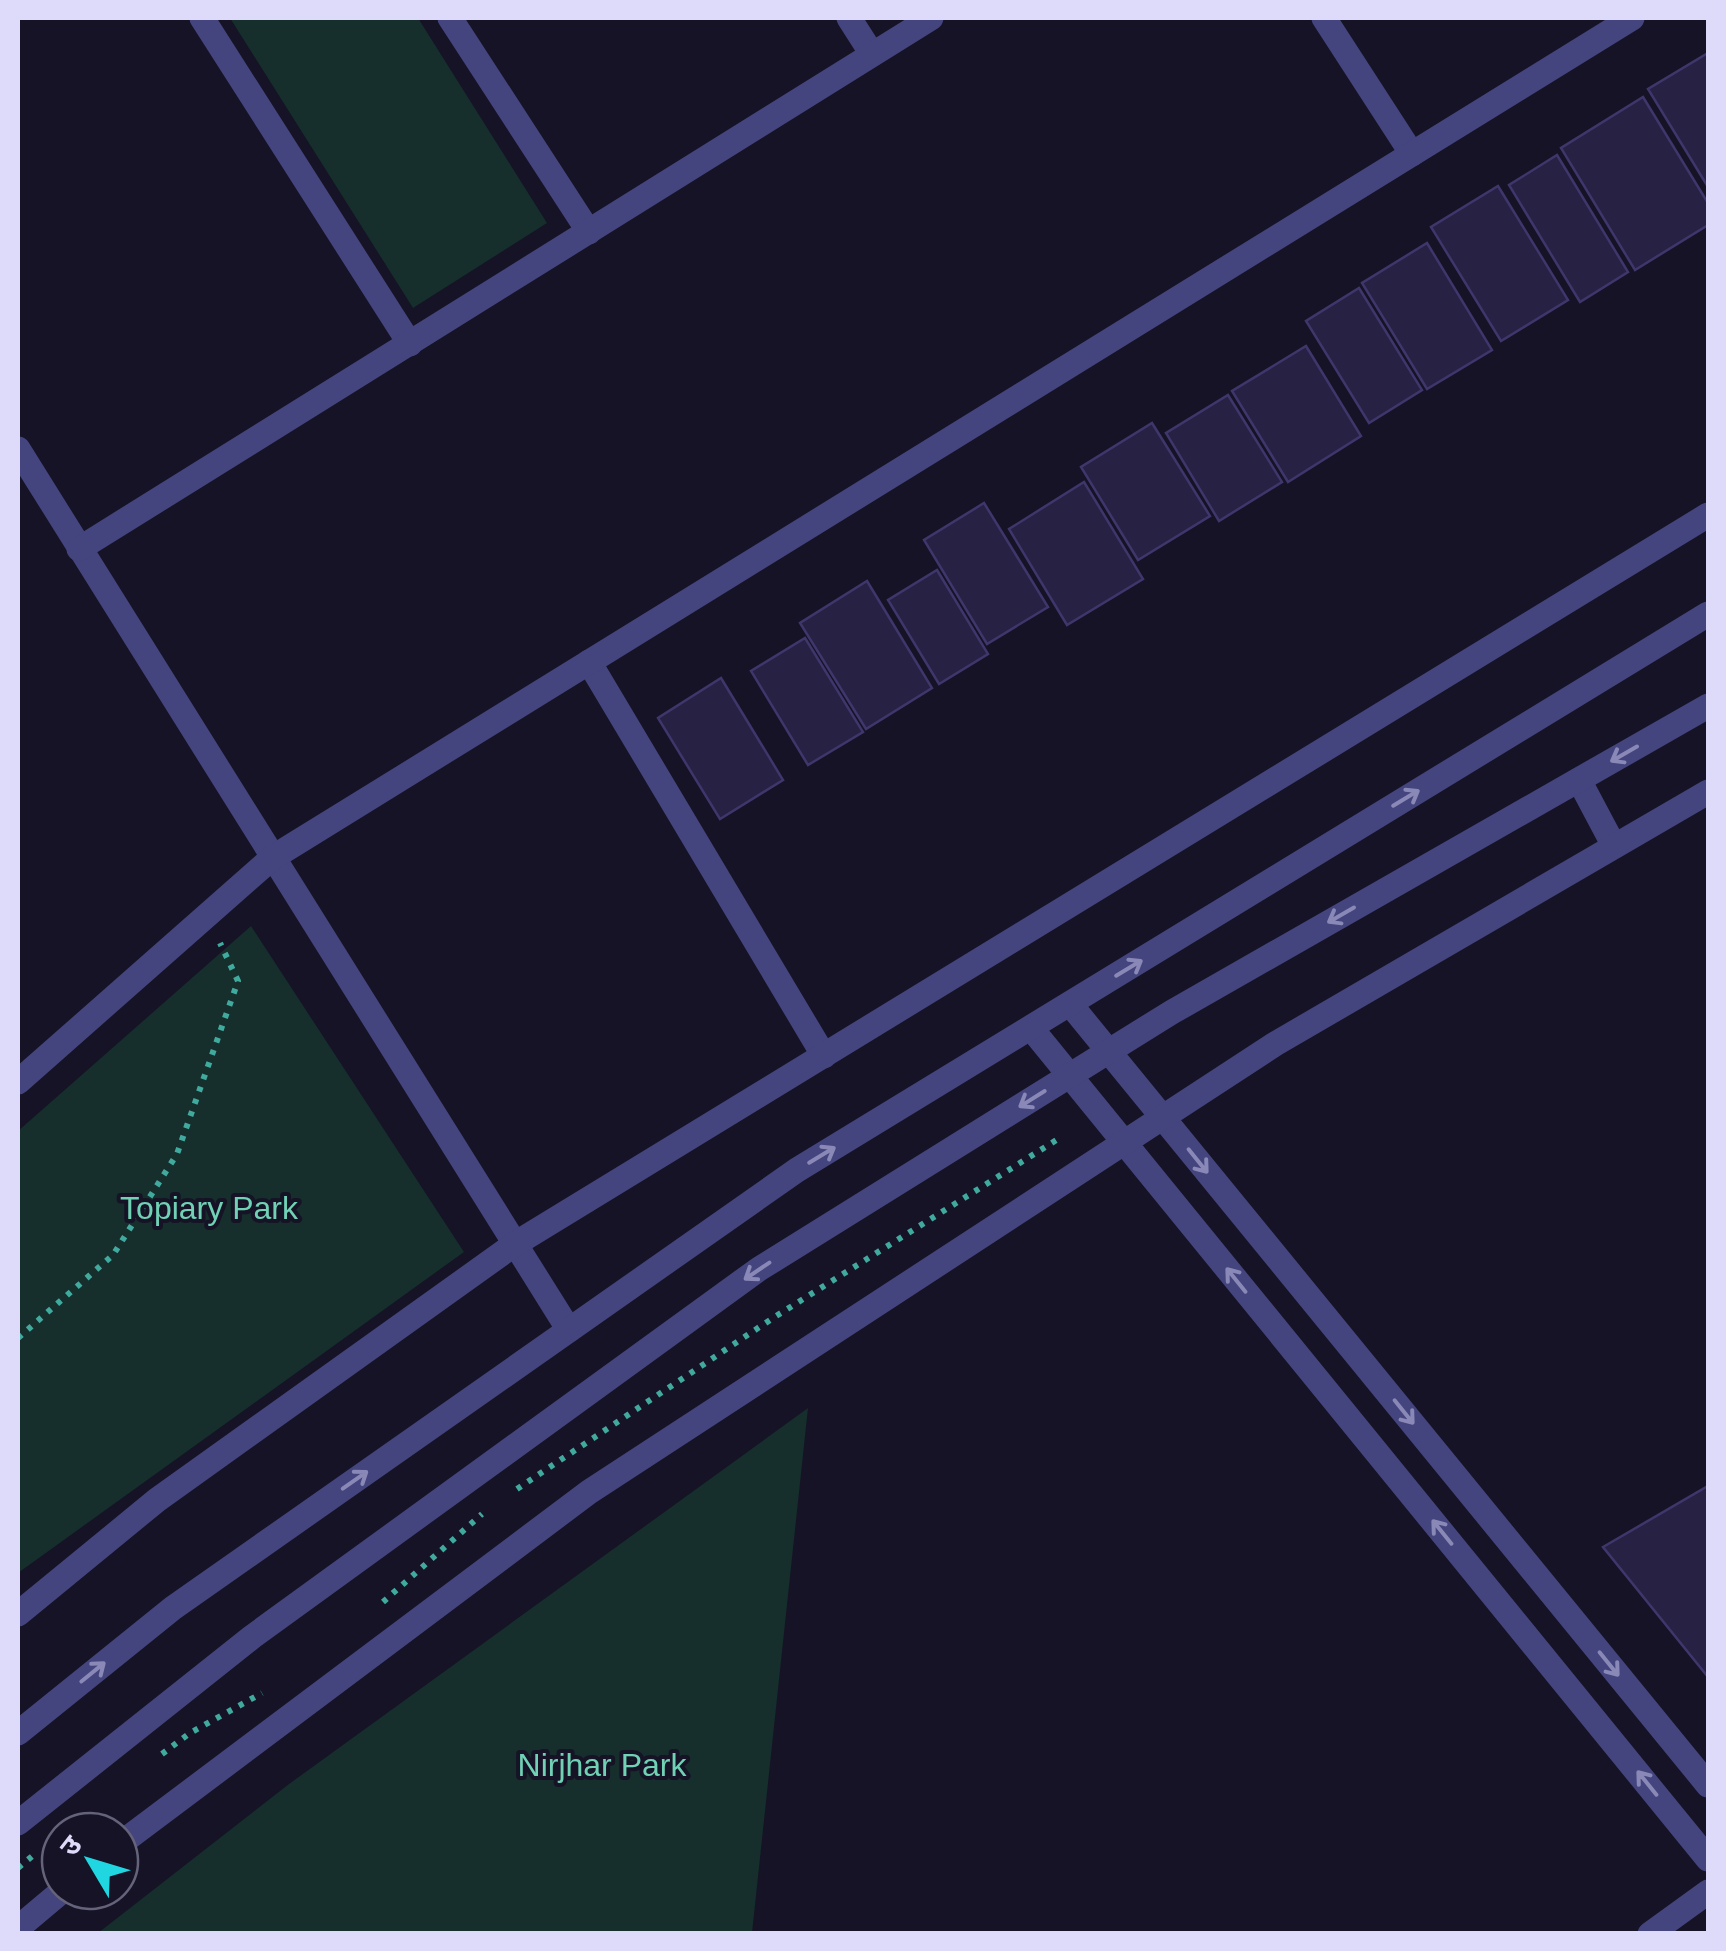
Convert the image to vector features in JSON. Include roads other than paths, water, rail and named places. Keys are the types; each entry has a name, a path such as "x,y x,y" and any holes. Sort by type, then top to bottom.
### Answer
{"street":[{"path":"202,18 410,344"},
{"path":"450,18 589,232"},
{"path":"849,18 872,54"},
{"path":"79,550 931,18"},
{"path":"1324,18 1412,154"},
{"path":"18,1082 272,858 1632,18"},
{"path":"18,449 569,1330"},
{"path":"18,1614 158,1500 515,1244 1708,515"},
{"path":"18,1733 172,1608 797,1170 1708,614"},
{"path":"589,662 824,1056"},
{"path":"18,1823 252,1637 600,1380 759,1269 1108,1051 1708,706"},
{"path":"1579,780 1614,846"},
{"path":"140,1829 589,1492 1275,1044 1708,792"},
{"path":"1070,1004 1708,1785"},
{"path":"1030,1028 1708,1859"},
{"path":"1650,1934 1708,1892"},
{"path":"18,1928 40,1910"}],"park label":[{"name":"Topiary Park","path":"209,1208"},
{"name":"Nirjhar Park","path":"602,1765"}]}
